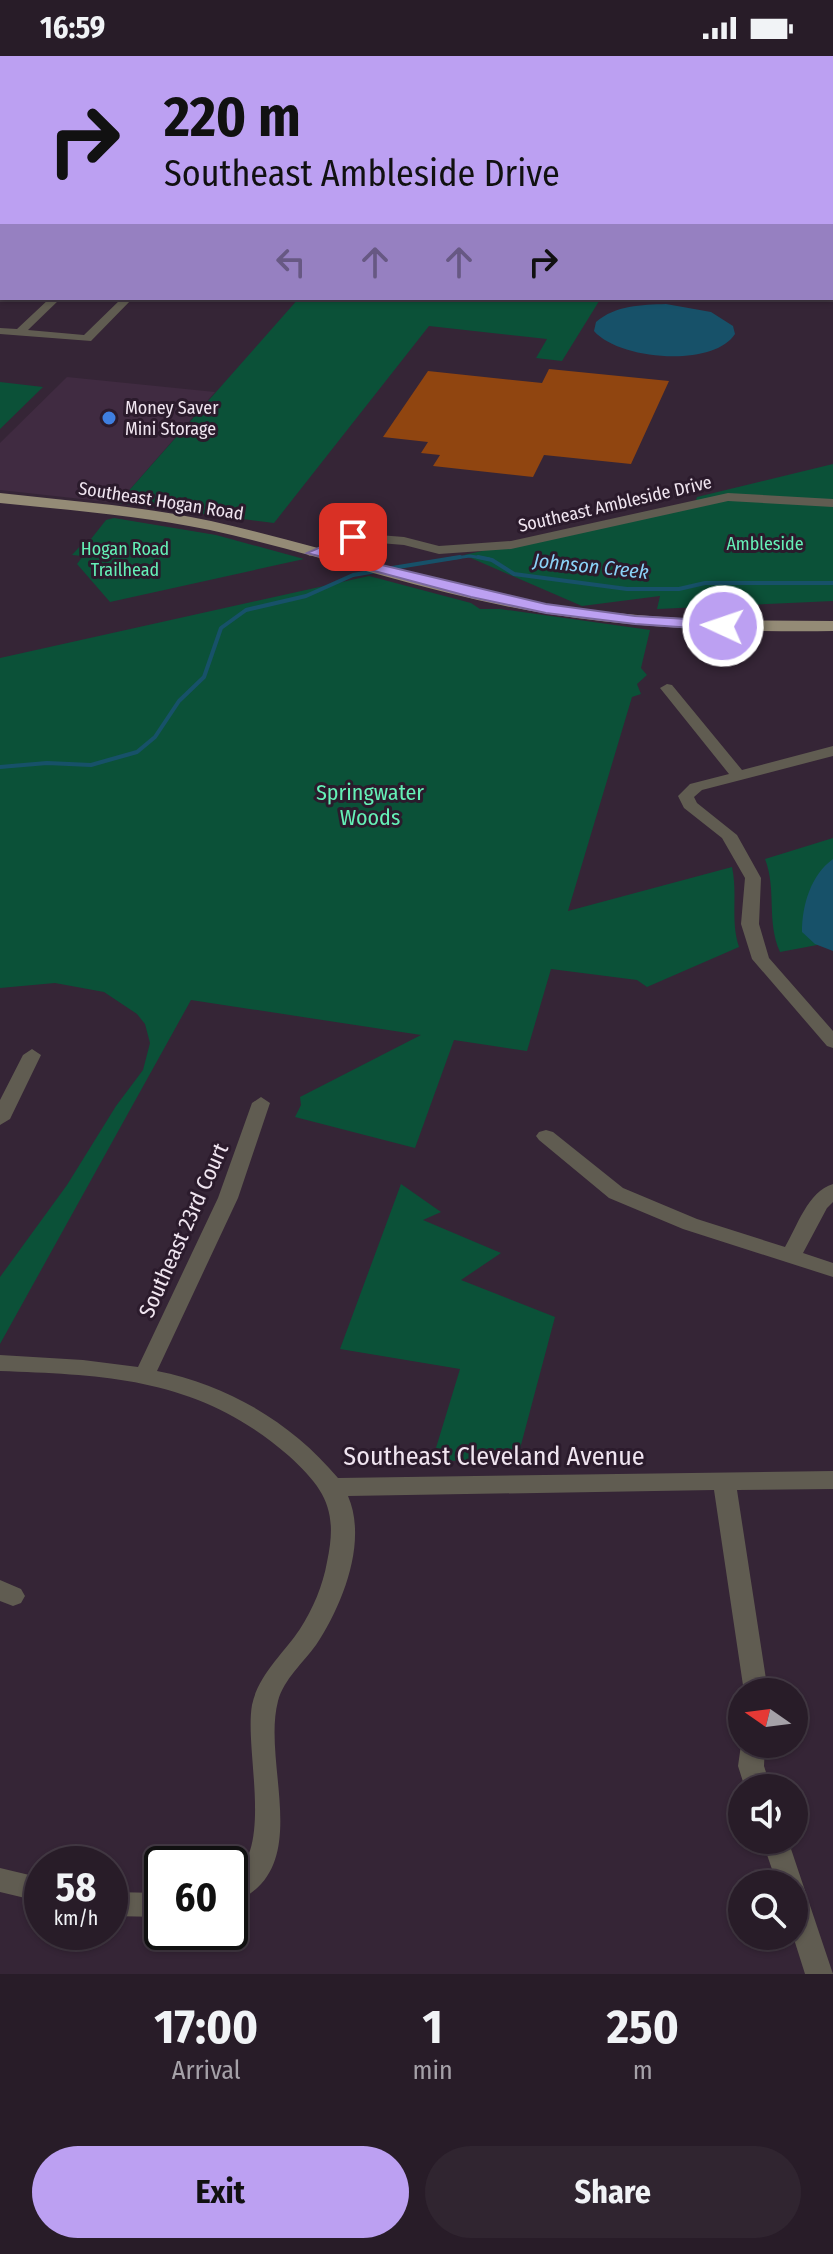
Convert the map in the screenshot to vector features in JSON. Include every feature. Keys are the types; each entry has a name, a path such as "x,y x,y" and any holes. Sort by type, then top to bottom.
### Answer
{"main road":[{"name":"Southeast Hogan Road","path":"0,498 183,521 518,603 591,615 699,625 833,626"}],"street":[{"path":"19,333 54,300"},
{"path":"0,331 87,339 124,300"},
{"name":"Southeast Ambleside Drive","path":"314,553 353,537 404,541 439,550 511,545 728,497 833,503"},
{"path":"667,688 739,776"},
{"path":"833,751 696,787 686,796 690,805 729,835 744,858 753,878 750,924 761,959 825,1020 833,1042"},
{"path":"0,1119 32,1055"},
{"name":"Southeast 23rd Court","path":"145,1374 228,1198 261,1103"},
{"path":"546,1136 616,1193 690,1224 833,1270"},
{"path":"791,1256 819,1204 833,1191"},
{"name":"Southeast Cleveland Avenue","path":"0,1363 86,1366 145,1374 203,1391 243,1409 285,1439 333,1487 833,1480"},
{"path":"724,1482 754,1678"},
{"path":"248,1883 260,1868 268,1842 261,1723 266,1698 277,1676 320,1615 337,1573 343,1508 333,1487"},
{"path":"0,1880 24,1886"},
{"path":"808,1940 819,1974"}],"shaded area":[{"name":"Money Saver Mini Storage","path":"67,377 215,392 118,503 0,490 0,443"}],"green space":[{"path":"297,300 600,300 562,361 536,358 547,339 429,326 274,523 118,503"},
{"path":"0,382 43,387 0,429"},
{"name":"Ambleside","path":"833,464 833,601 657,609 660,596 582,606 464,555 695,503 697,497"},
{"name":"Hogan Road Trailhead","path":"114,518 216,535 304,559 110,602 77,564 83,556 72,555 82,544 87,544 106,520"},
{"name":"Springwater Woods","path":"369,576 471,603 480,609 500,609 650,630 641,668 647,675 637,684 641,694 632,697 568,911 732,867 739,947 647,987 637,980 551,969 527,1051 454,1040 415,1148 295,1117 301,1105 300,1097 421,1035 191,1000 0,1344 0,1277 67,1185 116,1106 143,1070 150,1043 145,1024 137,1014 104,992 55,983 0,988 0,658"},
{"path":"833,838 833,942 780,952 773,929 769,871 765,859"},
{"path":"401,1184 441,1212 423,1220 501,1253 461,1280 555,1317 517,1460 432,1461 460,1369 340,1349"}],"water":[{"path":"666,304 711,312 733,326 735,334 724,345 707,352 666,356 623,348 606,341 594,331 596,322 612,312 629,307"},
{"path":"833,859 833,951 815,944 802,932 809,891 819,873"}],"building":[{"path":"549,369 669,381 631,464 544,455 533,477 433,466 440,455 421,453 428,442 383,437 428,371 542,383"}],"waterway":[{"name":"Johnson Creek","path":"450,559 460,557"},
{"name":"Johnson Creek","path":"478,557 483,558"},
{"name":"Johnson Creek","path":"450,559 483,558"},
{"name":"Johnson Creek","path":"483,558 489,559"},
{"name":"Johnson Creek","path":"483,558 492,560 514,574 627,589 679,589 705,583 833,583"},
{"name":"Johnson Creek","path":"386,569 450,559"},
{"name":"Johnson Creek","path":"0,767 47,763 91,765 137,752 155,737 179,701 204,677 221,628 246,610 306,596 353,575 376,571"}],"place":[{"name":"Money Saver Mini Storage","path":"109,418"}],"route":[{"path":"353,537 336,541 314,553 476,594 546,608 635,620 723,626"}]}
